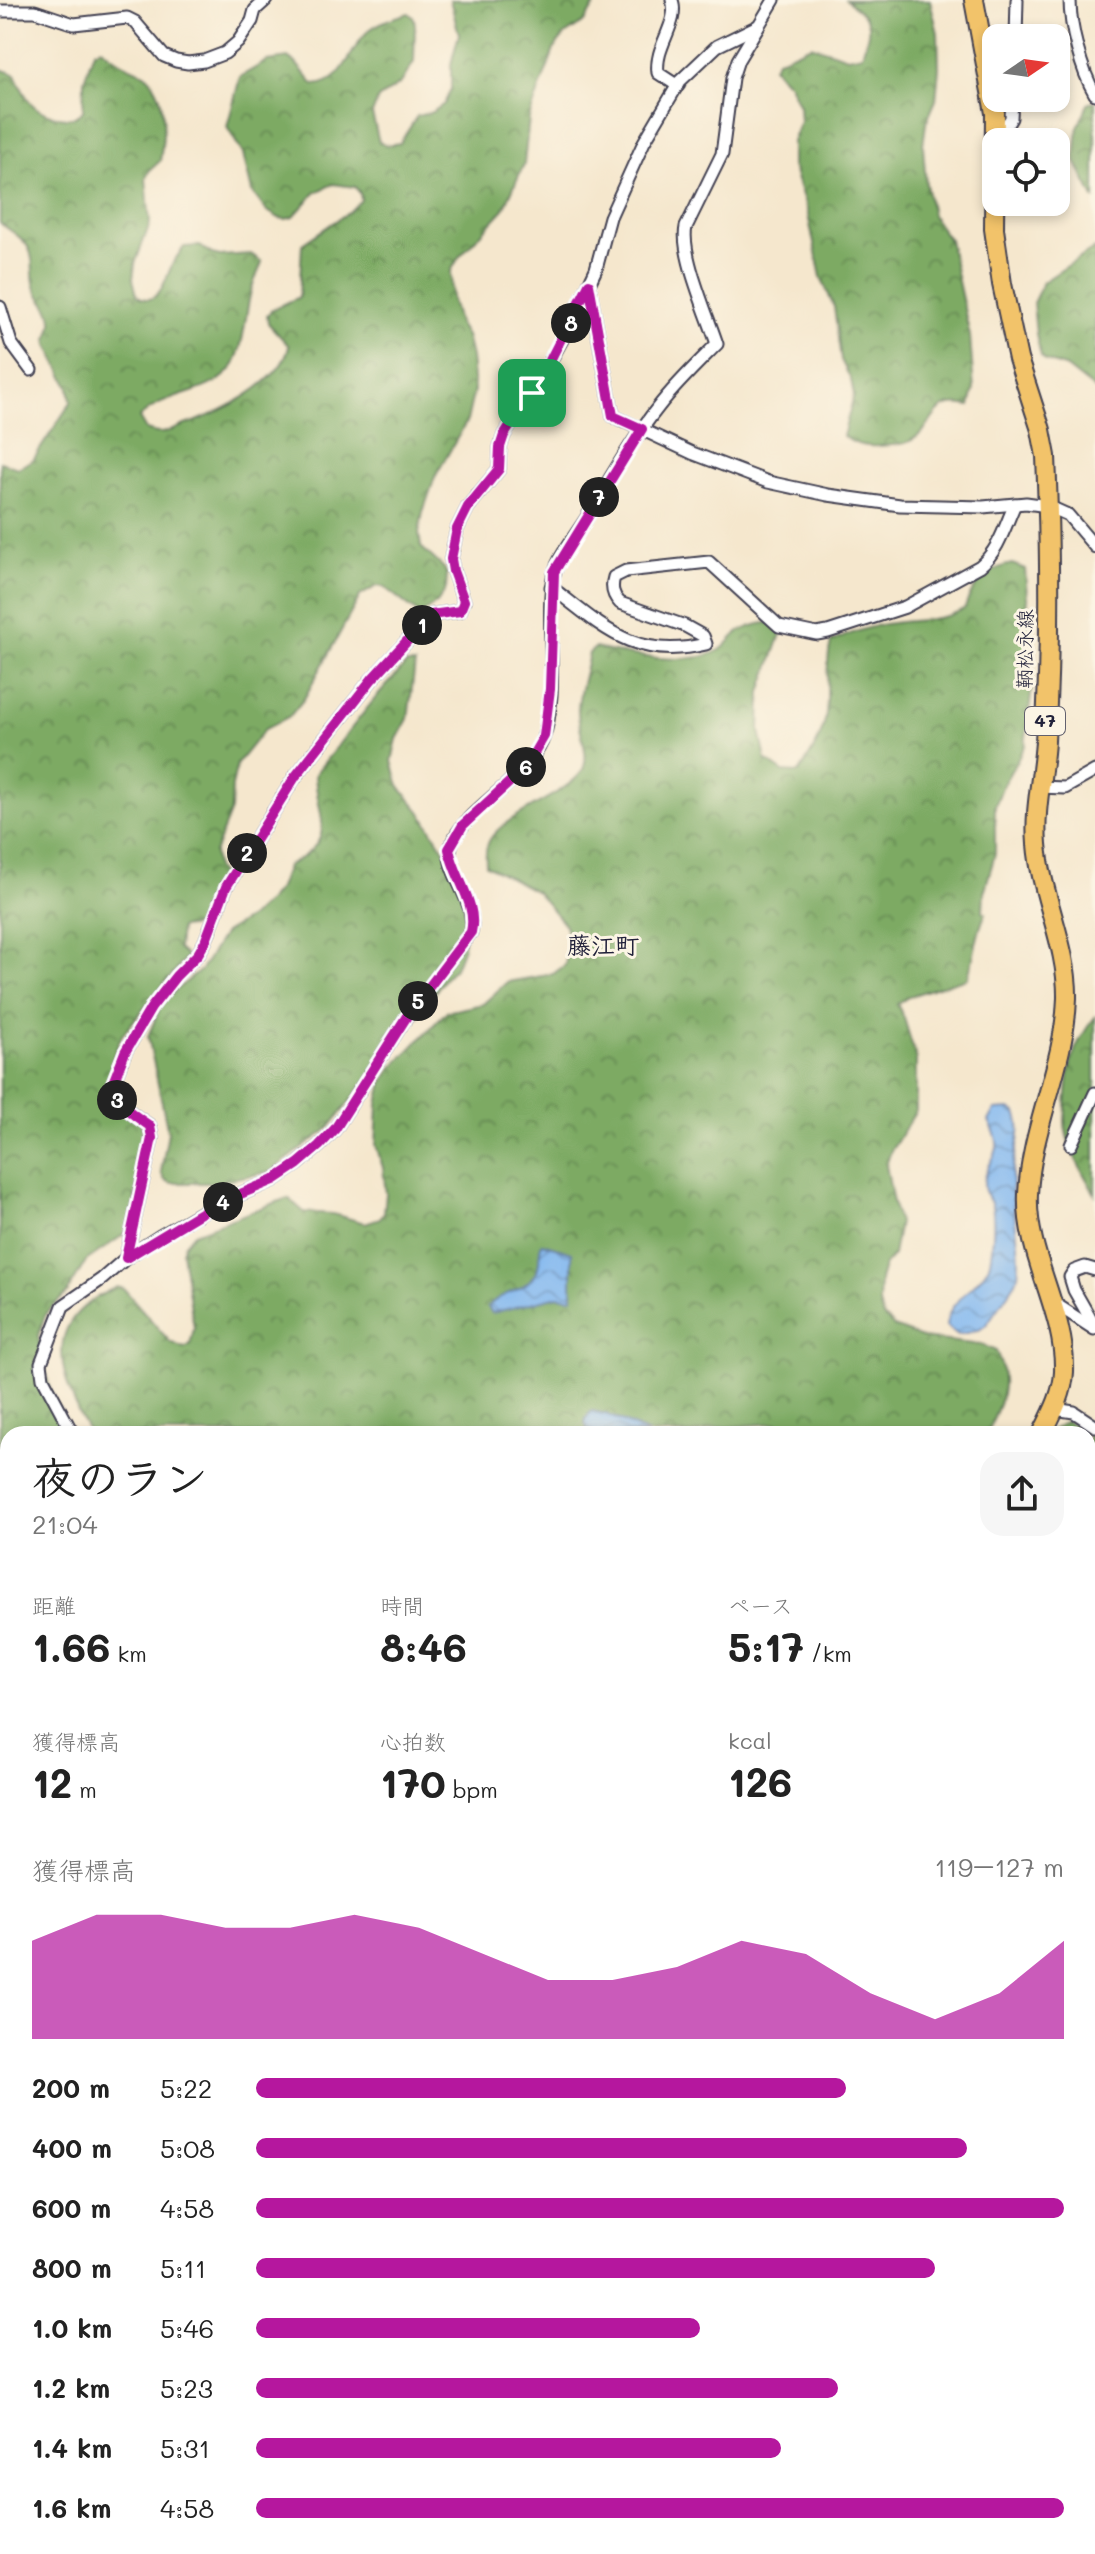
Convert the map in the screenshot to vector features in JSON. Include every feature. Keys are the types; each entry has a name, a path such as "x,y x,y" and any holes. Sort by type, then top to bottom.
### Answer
{"main road":[{"name":"鞆松永線","path":"974,0 995,128"},
{"name":"鞆松永線","path":"994,216 1000,270 1018,359 1041,430 1046,456 1045,743 1036,843 1061,952 1067,994 1065,1033 1034,1147 1028,1196 1035,1251 1062,1347 1064,1373 1059,1397 1046,1426"}],"street":[{"path":"0,11 35,11 74,24 127,18 135,22 164,56 188,63 225,53 238,42 252,21 255,10 266,0"},
{"path":"672,0 675,10 656,63 658,73 678,86"},
{"path":"69,1426 43,1378 41,1363 63,1306 126,1258 214,1205 274,1180 319,1146 335,1129 407,1016 471,932 474,922 469,900 452,865 449,849 463,825 526,767 544,736 550,689 551,587 554,572 642,429 659,406 717,344 688,262 683,237 722,154 732,78 738,60 774,0"},
{"path":"1016,24 1017,0"},
{"path":"1070,0 1072,28 1095,94"},
{"path":"126,1258 152,1138 150,1126 129,1112 115,1098 111,1088 125,1052 151,1008 198,954 226,887 295,777 372,679 431,615 460,611 463,607 464,601 451,559 457,529 468,507 499,469 504,435 541,378 589,284 610,217 644,142 680,81 717,46 758,26"},
{"path":"589,284 613,416 692,453 768,482 828,495 900,505 1048,506 1068,515 1095,547"},
{"path":"0,307 11,343 31,370"},
{"path":"551,587 622,638 644,646 682,650 706,644 703,636 685,626 620,603 614,597 614,577 626,571 709,562 779,626 817,634 905,607 980,566 990,558 997,546 1015,504"},
{"path":"1039,787 1065,788 1095,771"},
{"path":"1071,1145 1095,1093"},
{"path":"1095,1270 1085,1267 1074,1271 1070,1277 1095,1328"},
{"path":"1050,1301 1095,1328"},
{"path":"1059,1397 1061,1410 1074,1412 1095,1426"}],"green space":[{"path":"450,0 598,0 584,22 565,35 555,47 529,118 524,164 504,209 459,257 451,271 452,300 458,323 466,336 474,390 467,421 435,477 419,533 421,547 444,568 446,589 437,603 420,615 384,587 377,586 360,596 304,699 290,716 265,729 237,764 231,810 214,853 220,874 207,925 180,928 178,949 187,957 122,1035 114,1055 109,1082 138,1116 147,1137 129,1231 86,1261 67,1293 46,1313 38,1336 49,1386 66,1426 0,1426 0,462 18,468 33,460 71,402 69,387 48,345 51,316 35,287 31,253 24,241 0,223 0,69 15,74 26,97 36,108 63,118 75,117 83,111 84,80 94,51 101,48 144,74 156,88 162,108 163,141 160,161 146,178 150,223 135,264 133,279 137,295 151,299 161,290 184,247 200,246 220,256 251,254 262,262 251,291 233,367 206,387 159,404 139,418 146,430 164,433 229,406 274,373 284,360 289,346 268,323 267,316 271,310 299,297 302,244 361,200 355,187 333,184 316,192 293,217 279,218 266,210 252,192 243,154 227,127 240,77 267,61 289,58 314,85 324,83 339,73 367,32 392,18 409,13 415,25 414,62 401,83 378,99 372,114 379,142 386,145 400,143 417,116 432,112 444,104 451,89 451,64 459,34"},
{"path":"846,0 930,0 938,33 936,100 926,123 923,146 926,184 932,215 949,240 970,336 974,390 970,406 947,406 919,435 895,445 864,446 843,436 854,395 851,380 841,360 834,307 821,277 807,210 792,166 792,141 800,122 799,106 789,84 773,67 777,60 811,45 848,57 862,54 868,23"},
{"path":"1095,101 1095,200 1075,160 1078,127 1088,104"},
{"path":"1095,248 1095,390 1067,368 1046,361 1041,356 1033,303 1043,282"},
{"path":"1012,564 1025,569 1033,678 1025,746 995,806 995,854 984,893 983,911 986,913 967,978 910,996 897,1004 916,1058 916,1111 891,1151 886,1165 899,1222 893,1255 884,1266 880,1280 879,1304 883,1317 894,1327 922,1338 982,1345 996,1351 1003,1384 1000,1403 990,1426 781,1426 778,1423 632,1426 606,1414 592,1426 86,1426 65,1377 62,1359 66,1330 85,1306 117,1287 124,1289 170,1342 184,1348 190,1345 194,1328 182,1252 194,1233 288,1198 304,1212 333,1214 365,1223 380,1218 384,1212 386,1194 376,1145 378,1104 383,1082 392,1068 446,1012 483,1004 507,982 553,974 565,965 569,941 565,925 537,892 486,865 486,853 492,836 502,826 558,792 584,767 585,751 578,708 589,653 595,648 658,658 692,658 720,650 748,628 780,621 783,628 761,692 760,731 766,760 783,772 799,773 818,741 825,720 831,642 878,625 956,613 965,608 982,579"},
{"path":"406,664 415,664 408,719 397,739 392,761 399,786 420,811 461,877 465,931 455,968 328,1129 270,1172 209,1183 171,1183 164,1179 161,1172 168,1132 148,1036 163,1000 201,970 224,933 252,916 269,900 279,888 287,866 314,846 322,827 315,774"},
{"path":"1095,1017 1095,1194 1071,1149 1065,1120 1073,1054"},
{"path":"1066,1421 1075,1426 1058,1426"}],"water":[{"path":"1010,1109 1016,1113 1019,1128 1012,1187 1018,1275 986,1325 958,1335 946,1326 948,1316 957,1301 983,1275 991,1255 993,1212 984,1184 997,1142 989,1121 995,1110"},
{"path":"542,1243 572,1252 572,1298 558,1296 492,1313 488,1307 493,1302 530,1281 535,1274"},
{"path":"592,1411 632,1426 586,1426 587,1417"}],"district":[{"name":"藤江町","path":"603,946"}],"route":[{"path":"589,284 613,416 642,429 554,572 551,587 550,689 544,736 526,767 463,825 449,849 452,865 469,900 474,922 471,932 407,1016 335,1129 319,1146 274,1180 214,1205 126,1258 152,1138 150,1126 115,1098 111,1088 115,1073 151,1008 198,954 226,887 295,777 372,679 431,615 460,611 463,607 464,601 451,559 457,529 468,507 491,483 499,469 504,435 532,393 589,284"}]}
